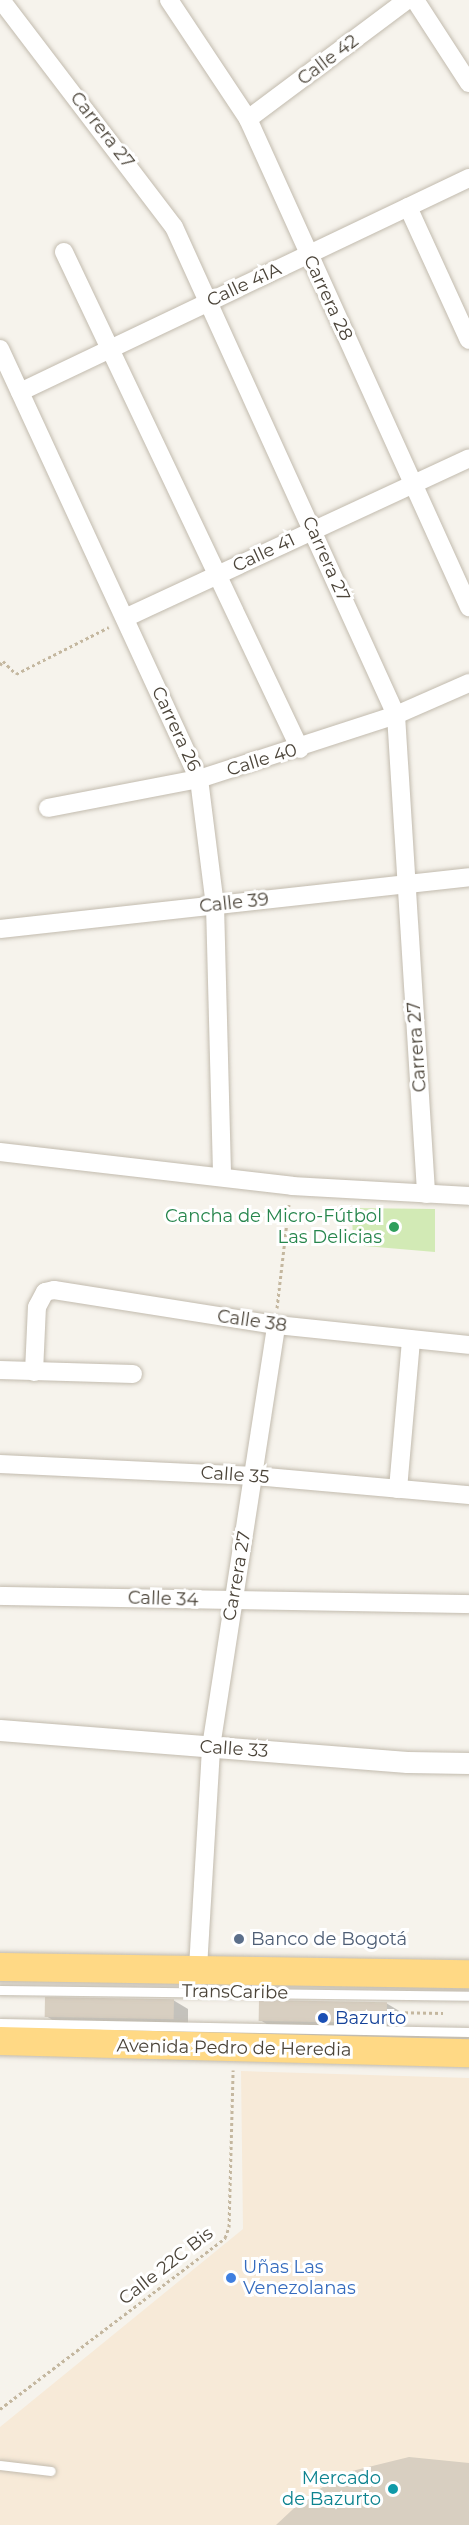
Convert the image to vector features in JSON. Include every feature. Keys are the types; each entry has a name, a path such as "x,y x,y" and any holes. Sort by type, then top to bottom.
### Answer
{"highway":[{"path":"0,1967 198,1968 469,1974"},
{"name":"Avenida Pedro de Heredia","path":"0,2041 469,2053"}],"street":[{"name":"Carrera 27","path":"1,0 164,211 396,715 426,1194"},
{"name":"Carrera 28","path":"169,0 248,119 469,607"},
{"name":"Calle 42","path":"248,119 407,0"},
{"path":"415,0 469,83"},
{"name":"Calle 41A","path":"20,392 469,178"},
{"path":"408,207 469,340"},
{"path":"63,252 300,749"},
{"name":"Carrera 26","path":"0,349 199,779 215,905 222,1177"},
{"name":"Calle 41","path":"125,618 469,458"},
{"name":"Calle 40","path":"48,808 199,779 300,749 396,715 469,683"},
{"name":"Calle 39","path":"0,929 469,877"},
{"path":"0,1152 292,1186 469,1196"},
{"name":"Calle 38","path":"34,1372 40,1298 54,1290 276,1325 469,1345"},
{"name":"Carrera 27","path":"198,1968 211,1747 255,1476 276,1325"},
{"path":"398,1489 411,1340"},
{"path":"0,1370 133,1374"},
{"name":"Calle 35","path":"0,1464 255,1476 469,1495"},
{"name":"Calle 34","path":"0,1596 469,1604"},
{"name":"Calle 33","path":"0,1730 407,1762 469,1763"}],"lane":[{"name":"TransCaribe","path":"0,1990 469,1996"},
{"name":"TransCaribe","path":"0,2023 469,2032"},
{"path":"0,2465 51,2471"}],"path":[{"path":"0,665 3,661 16,674 125,618"},
{"path":"276,1325 292,1186"},
{"path":"387,2012 443,2013"},
{"name":"Calle 22C Bis","path":"0,2409 225,2238 229,2227 233,2048"}],"shaded area":[{"name":"Mercado de Bazurto","path":"241,2071 469,2078 469,2525 0,2525 0,2427 243,2229"}],"green space":[{"name":"Cancha de Micro-Fútbol Las Delicias","path":"352,1208 435,1209 435,1252 353,1245"}],"building":[{"path":"45,1997 174,1999 174,2019 45,2017"},
{"name":"Bazurto","path":"259,2000 387,2002 387,2023 259,2021"},
{"name":"Mercado de Bazurto","path":"409,2457 469,2463 469,2525 276,2525 306,2497 348,2472"}],"place":[{"name":"Cancha de Micro-Fútbol Las Delicias","path":"394,1227"},
{"name":"Banco de Bogotá","path":"239,1939"},
{"name":"Bazurto","path":"323,2018"},
{"name":"Uñas Las Venezolanas","path":"231,2278"},
{"name":"Mercado de Bazurto","path":"393,2489"}]}
